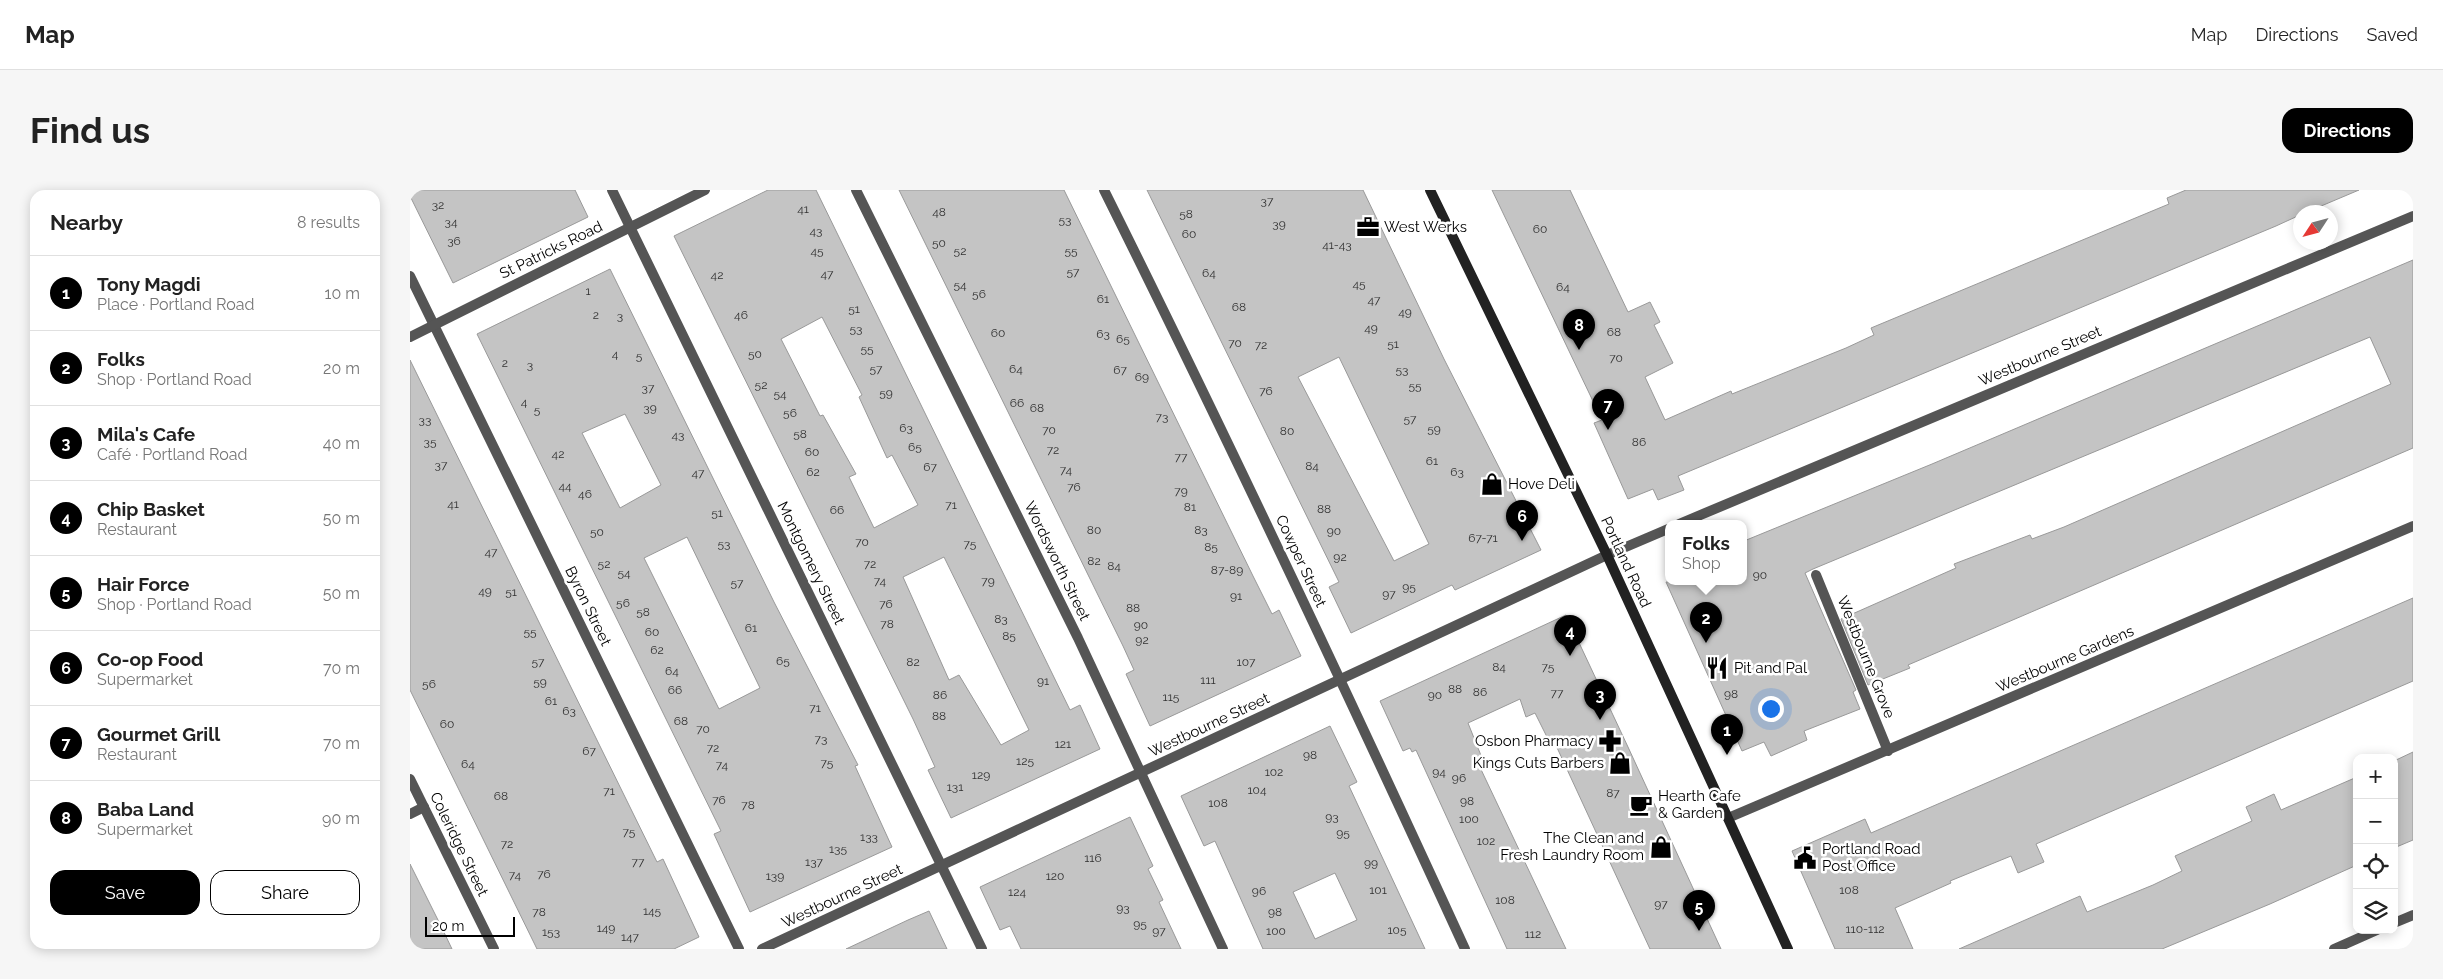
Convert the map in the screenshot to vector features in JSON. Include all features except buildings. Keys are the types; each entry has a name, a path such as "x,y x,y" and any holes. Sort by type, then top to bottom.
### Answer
{"street":[{"name":"Montgomery Street","path":"612,190 943,865 982,949"},
{"name":"St Patricks Road","path":"410,337 705,190"},
{"name":"Wordsworth Street","path":"856,190 1078,638 1223,949"},
{"name":"Cowper Street","path":"1104,190 1341,679 1464,949"},
{"name":"Portland Road","path":"1430,190 1607,555 1788,949"},
{"name":"Westbourne Street","path":"1689,520 2413,216"},
{"name":"Byron Street","path":"410,276 739,949"},
{"name":"Westbourne Gardens","path":"1728,818 2413,526"},
{"name":"Westbourne Street","path":"762,949 1141,774 1607,555 1665,530"},
{"name":"Westbourne Grove","path":"1816,575 1888,750"},
{"name":"Coleridge Street","path":"410,779 494,949"},
{"path":"410,814 424,807"},
{"path":"2398,921 2413,914"},
{"path":"2334,949 2368,934"}],"place":[{"name":"West Werks","path":"1368,227"},
{"name":"Baba Land","path":"1579,350"},
{"name":"Gourmet Grill","path":"1608,430"},
{"name":"Hove Deli","path":"1492,484"},
{"name":"Co-op Food","path":"1522,541"},
{"name":"Folks","path":"1706,643"},
{"name":"Chip Basket","path":"1570,656"},
{"name":"Pit and Pal","path":"1717,668"},
{"name":"Mila's Cafe","path":"1600,720"},
{"name":"Osbon Pharmacy","path":"1610,741"},
{"name":"Tony Magdi","path":"1727,755"},
{"name":"Kings Cuts Barbers","path":"1620,763"},
{"name":"Hearth Cafe & Garden","path":"1641,805"},
{"name":"The Clean and Fresh Laundry Room","path":"1661,847"},
{"name":"Portland Road Post Office","path":"1805,858"},
{"name":"Hair Force","path":"1699,931"}]}
